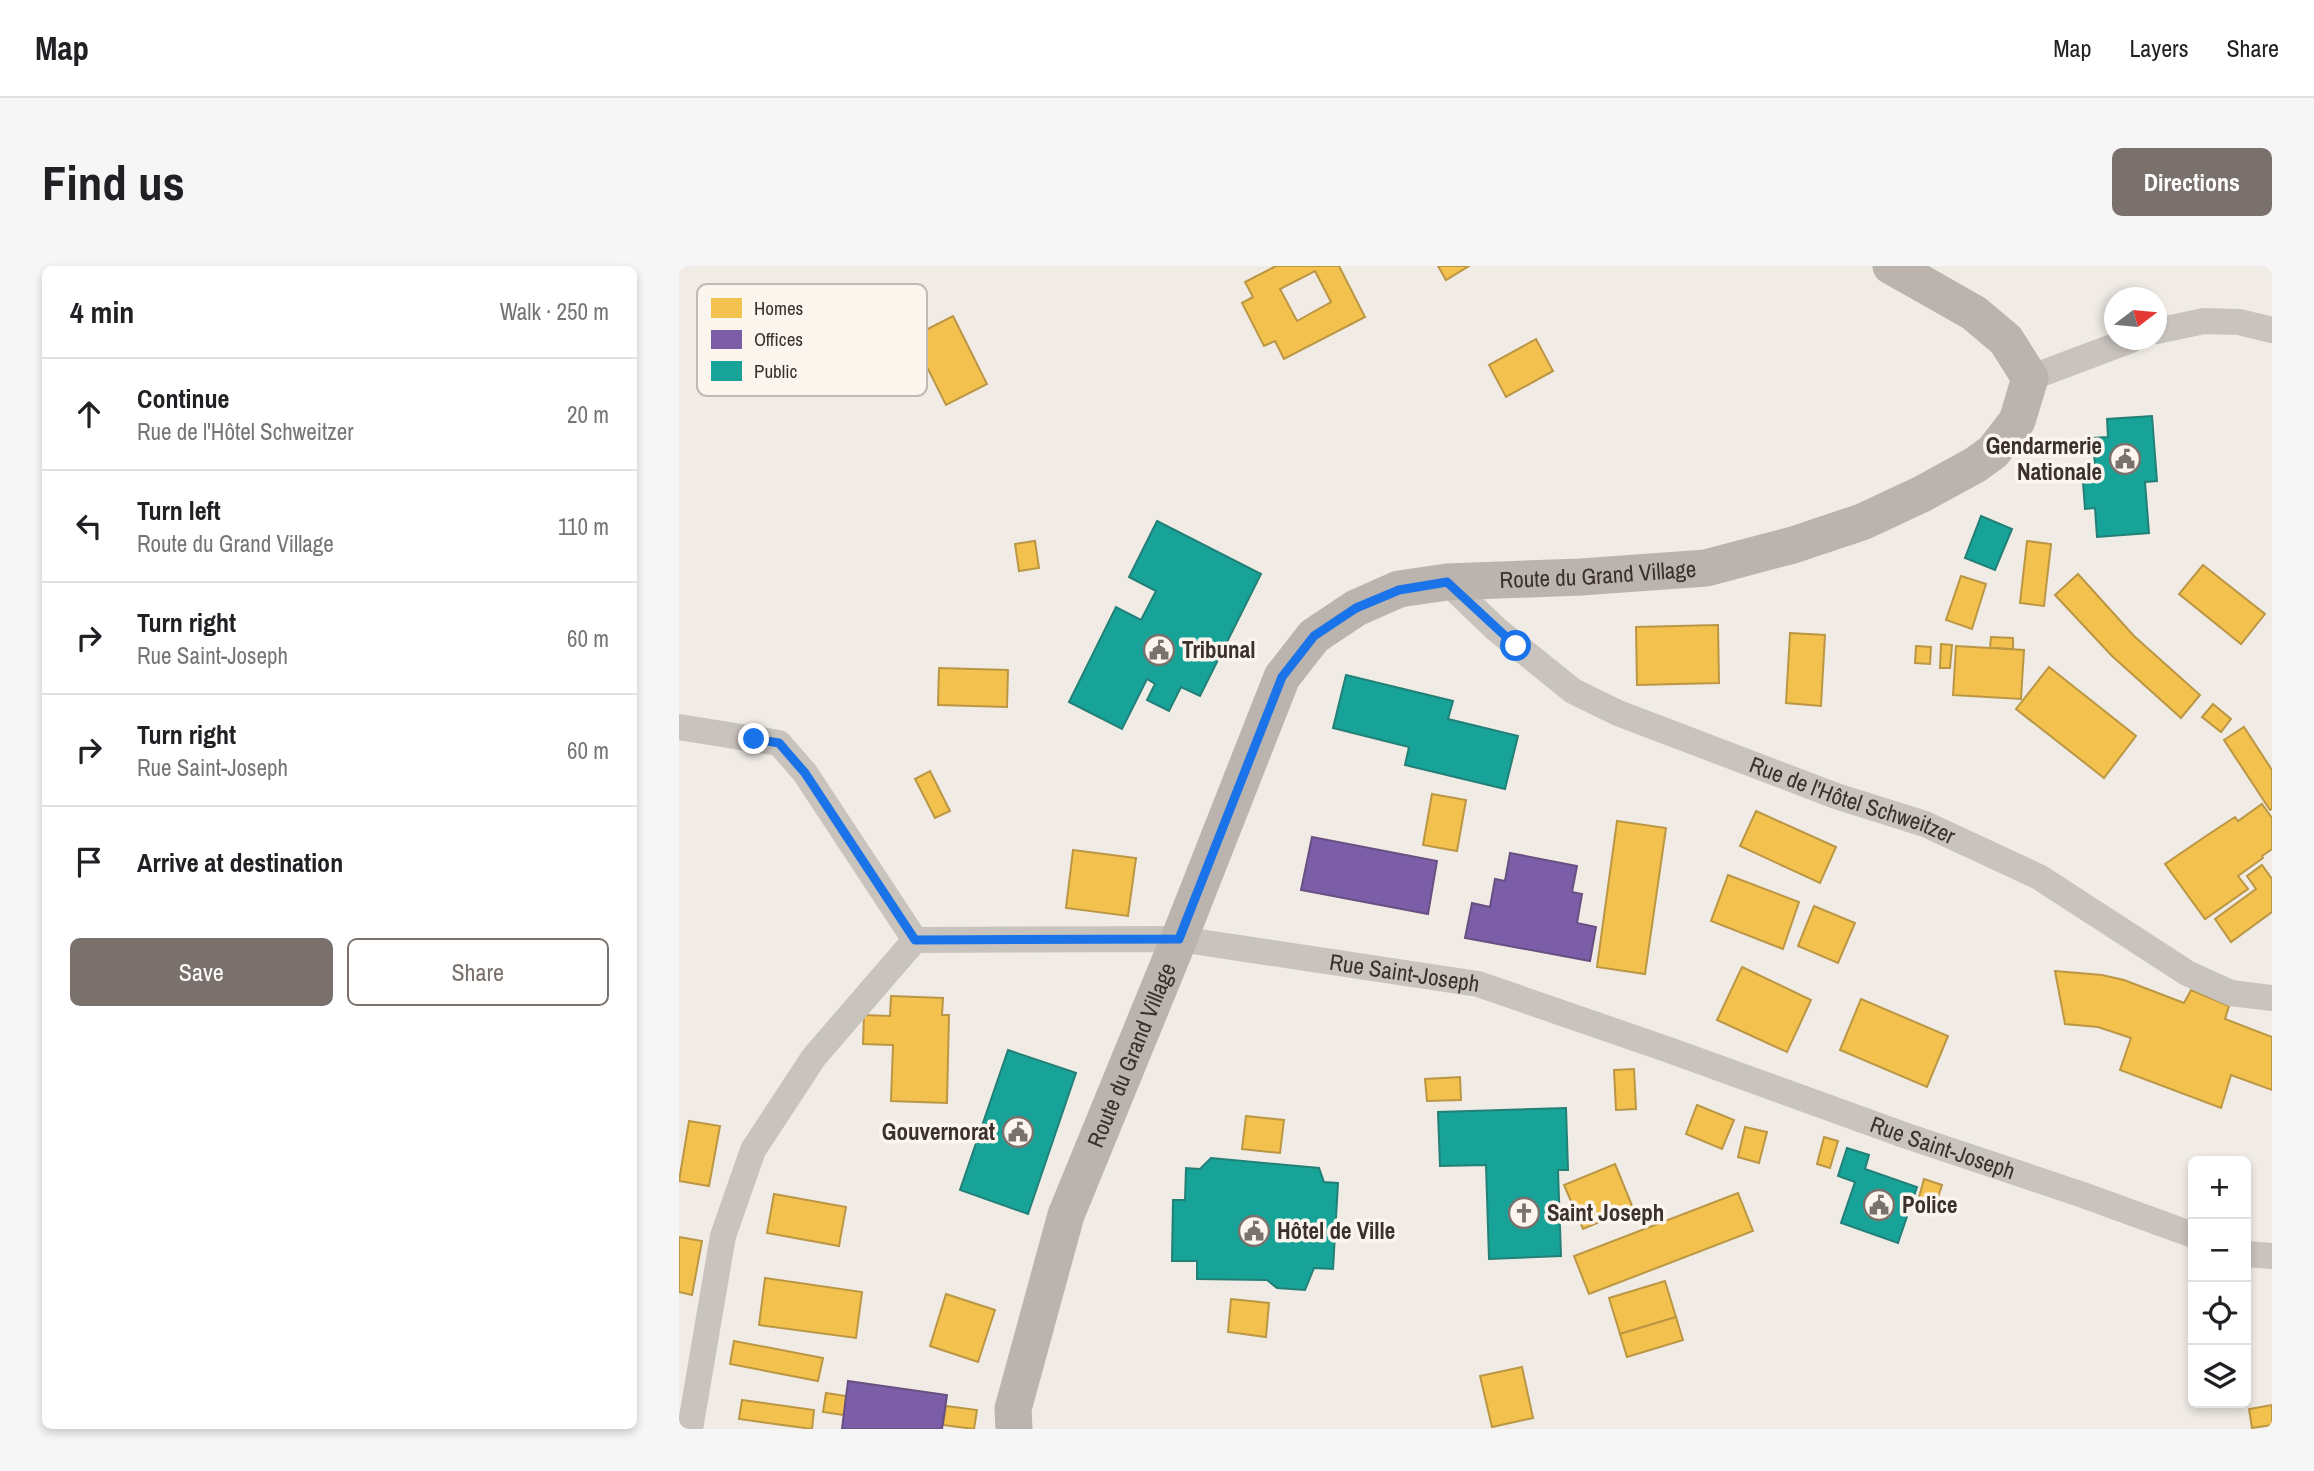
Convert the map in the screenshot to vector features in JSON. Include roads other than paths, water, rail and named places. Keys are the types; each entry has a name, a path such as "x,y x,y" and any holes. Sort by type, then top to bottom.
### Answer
{"street":[{"path":"1891,266 1973,313 2006,340 2030,378 2104,350"},
{"path":"2167,329 2204,321 2239,321 2272,330"},
{"name":"Route du Grand Village","path":"1014,1429 1013,1409 1066,1215 1282,677 1314,636 1356,608 1399,590 1447,582 1617,575 1706,568 1793,545 1862,522 1922,494 1993,452 2018,421 2030,378"},
{"name":"Rue de l'Hôtel Schweitzer","path":"1447,582 1496,629 1573,691 1618,713 1836,796 1925,824 2039,877 2187,973 2231,993 2272,998"},
{"path":"679,727 779,743 805,773 915,940 814,1057 753,1150 723,1236 690,1429"},
{"name":"Rue Saint-Joseph","path":"915,940 1179,939 1478,984 2188,1233"},
{"path":"2251,1254 2272,1256"}],"place":[{"name":"Gendarmerie Nationale","path":"2125,459"},
{"name":"Tribunal","path":"1159,650"},
{"name":"Gouvernorat","path":"1018,1132"},
{"name":"Police","path":"1879,1205"},
{"name":"Saint Joseph","path":"1524,1213"},
{"name":"Hôtel de Ville","path":"1254,1231"}]}
